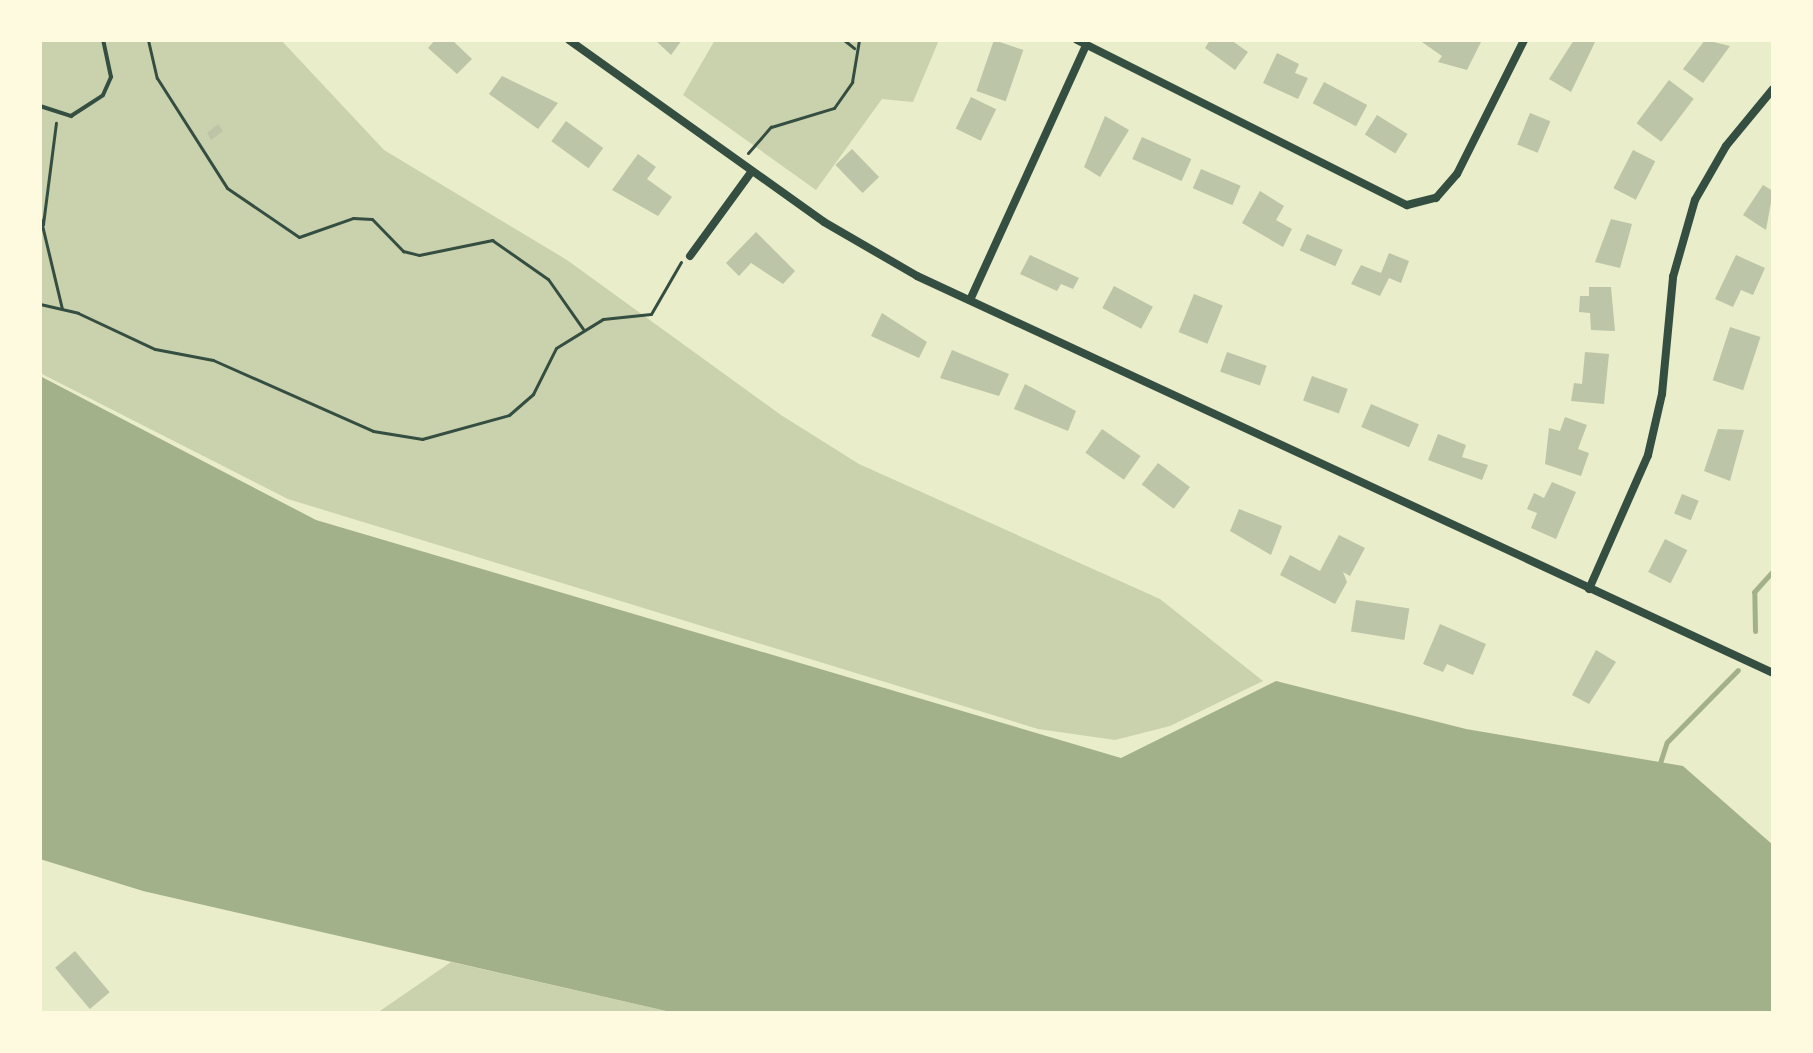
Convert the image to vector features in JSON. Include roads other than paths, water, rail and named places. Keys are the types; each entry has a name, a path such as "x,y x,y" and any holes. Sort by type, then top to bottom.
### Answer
{"street":[{"path":"569,40 752,171 866,247 970,300 1773,673"},
{"path":"1077,40 1407,205 1436,198 1457,174 1524,40"},
{"path":"970,300 1086,45"},
{"path":"1589,589 1648,455 1662,394 1673,277 1695,200 1726,146 1773,89"},
{"path":"690,256 752,171"}],"lane":[{"path":"40,106 71,116 103,95 111,77 103,40"}],"waterway":[{"path":"1755,631 1754,592 1773,571"},
{"path":"1659,766 1667,742 1738,670"}]}
